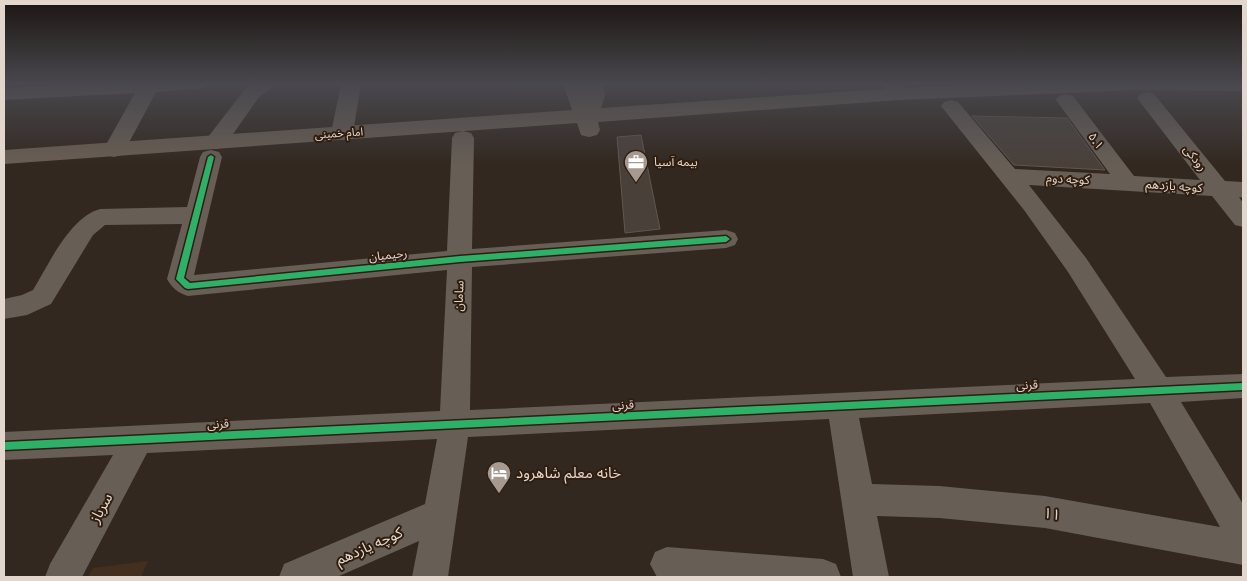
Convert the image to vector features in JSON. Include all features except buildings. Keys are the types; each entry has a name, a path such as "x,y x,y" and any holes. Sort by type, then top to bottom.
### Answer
{"main road":[{"path":"582,111 588,123"},
{"path":"588,123 591,111"},
{"name":"امام خمینی","path":"4,157 114,150 214,150 463,138 695,111"},
{"name":"امام خمینی","path":"4,170 214,150 342,133 842,111"}],"street":[{"path":"114,150 135,111"},
{"path":"214,150 240,111"},
{"path":"342,133 346,111"},
{"path":"955,111 1010,176 1077,265 1158,390 1243,535"},
{"name":"۵.۱","path":"1074,111 1127,182"},
{"name":"رودکی","path":"1158,111 1243,219"},
{"name":"سامان","path":"430,577 455,424 463,138"},
{"name":"رحیمیان","path":"214,150 180,279 188,286 460,259 726,239"},
{"name":"کوچه دوم","path":"1010,176 1127,182"},
{"name":"کوچه یازدهم","path":"1127,182 1243,190"},
{"path":"4,309 27,305 42,297 84,229 100,217 196,215"},
{"name":"قرنی","path":"4,446 1243,386"},
{"path":"842,405 871,577"},
{"name":"سرباز","path":"63,577 138,439"},
{"name":"۱۱","path":"858,500 939,502 1045,512 1243,548"},
{"name":"کوچه یازدهم","path":"297,577 440,514"},
{"path":"667,564 823,577"}],"shaded area":[{"path":"148,561 141,577 88,577 93,568"}],"cycle path":[{"path":"211,157 180,279 188,286 460,259 726,239"},
{"path":"4,446 1243,386"}],"place":[{"name":"بیمه آسیا","path":"636,183"},
{"name":"خانه معلم شاهرود","path":"499,494"}]}
